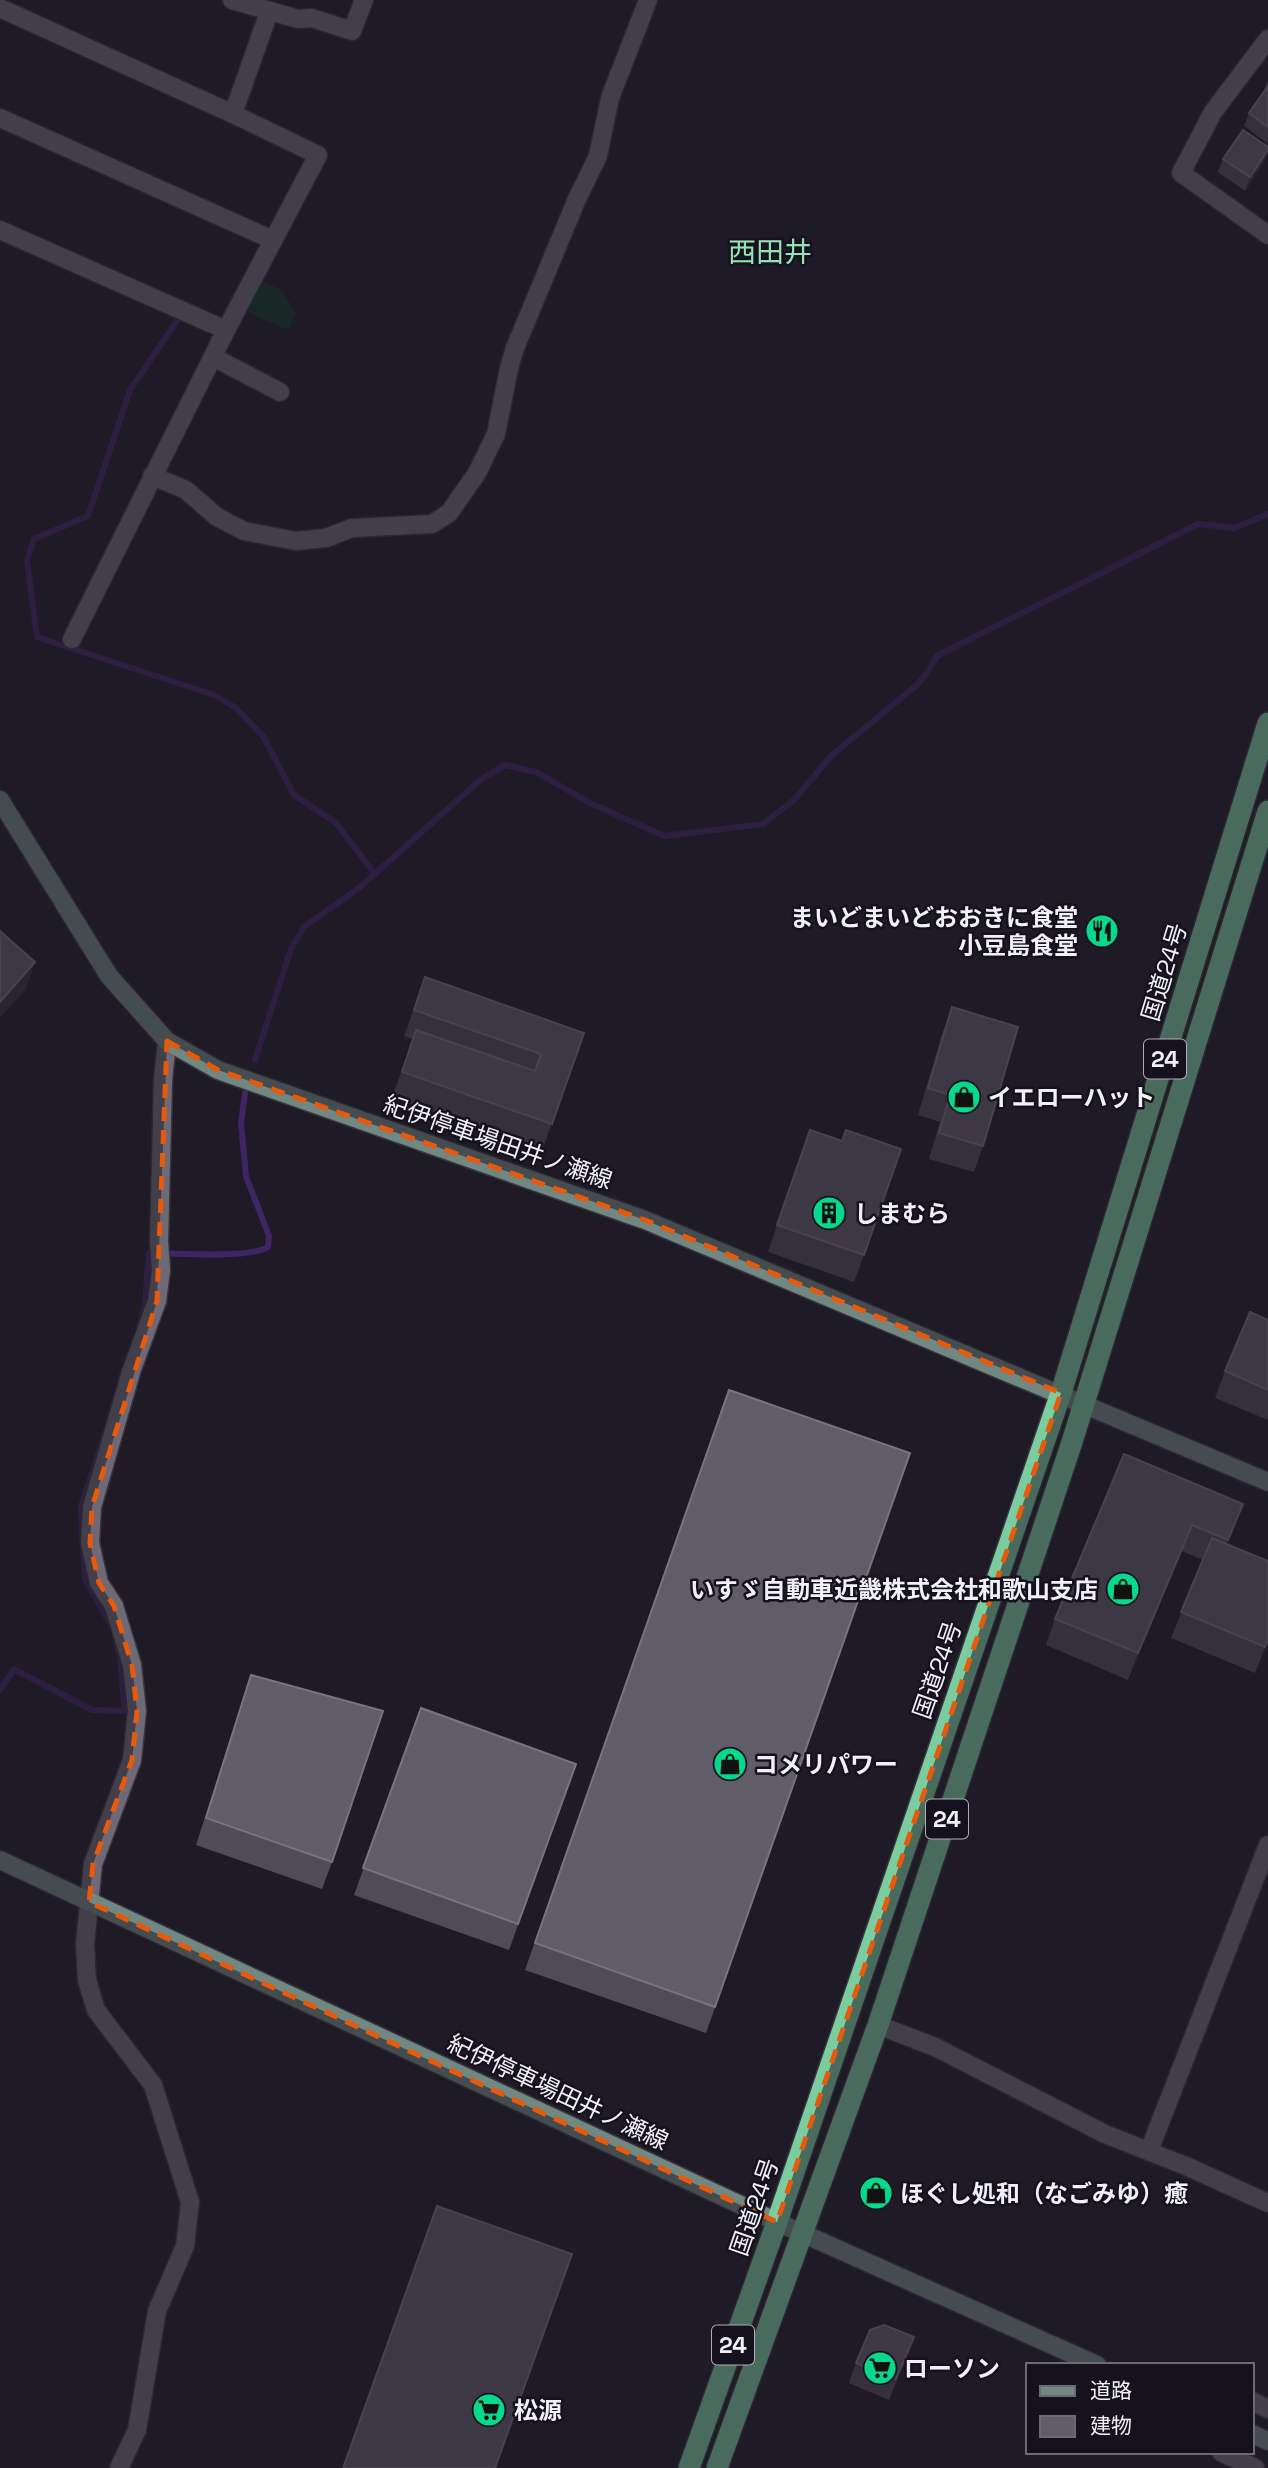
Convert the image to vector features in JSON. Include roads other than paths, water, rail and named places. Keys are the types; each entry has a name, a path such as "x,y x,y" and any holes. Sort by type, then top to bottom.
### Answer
{"highway":[{"name":"国道24号","path":"689,2468 777,2222 1061,1394 1268,723"},
{"name":"24","path":"717,2468 878,2025 1085,1404 1268,811"}],"main road":[{"name":"紀伊停車場田井ノ瀬線","path":"0,800 109,976 167,1041 218,1070 645,1220 1268,1482"},
{"name":"紀伊停車場田井ノ瀬線","path":"0,1860 777,2222 1093,2363"}],"street":[{"path":"232,0 298,19 312,18 352,31 364,0"},
{"path":"152,476 186,490 217,517 244,531 296,541 326,538 352,528 432,524 449,513 477,473 496,435 515,348 577,199 598,156 610,98 648,0"},
{"path":"0,8 318,155 226,330 72,639"},
{"path":"233,114 269,12"},
{"path":"1268,39 1213,112 1181,173 1268,235"},
{"path":"0,118 273,240"},
{"path":"0,230 226,330"},
{"path":"213,357 280,392"},
{"path":"119,2468 137,2430 157,2311 185,2246 190,2202 153,2085 96,2010 88,1980 85,1944 93,1864 132,1760 137,1711 132,1665 114,1606 99,1583 90,1543 92,1507 131,1372 157,1301 161,1270 159,1242 167,1041"},
{"path":"1149,2151 1264,1869 1268,1845"},
{"path":"878,2025 935,2047 1105,2134 1241,2189 1268,2203"},
{"path":"1225,2454 1255,2468"}],"waterway":[{"path":"178,319 130,390 88,516 34,539 27,560 37,637 214,695 236,708 263,736 294,795 336,823 375,874"},
{"path":"255,1060 291,949 304,927 359,888 480,780 505,765 536,772 590,803 664,836 763,824 794,800 832,755 917,685 937,656 1198,524 1234,528 1268,514"},
{"path":"139,1326 145,1306 149,1253 229,1254 258,1251 268,1247 269,1236 246,1176 241,1123 245,1093"},
{"path":"82,1537 81,1507 104,1436"},
{"path":"83,1548 85,1579 112,1627"},
{"path":"0,1690 14,1669 92,1710 125,1711 116,1641"}],"place":[{"name":"まいどまいどおおきに食堂 小豆島食堂","path":"1102,931"},
{"name":"イエローハット","path":"964,1097"},
{"name":"しまむら","path":"829,1213"},
{"name":"いすゞ自動車近畿株式会社和歌山支店","path":"1123,1589"},
{"name":"コメリパワー","path":"730,1764"},
{"name":"ほぐし処和（なごみゆ）癒","path":"876,2193"},
{"name":"ローソン","path":"880,2368"},
{"name":"松源","path":"489,2410"}],"district":[{"name":"西田井","path":"770,252"}]}
